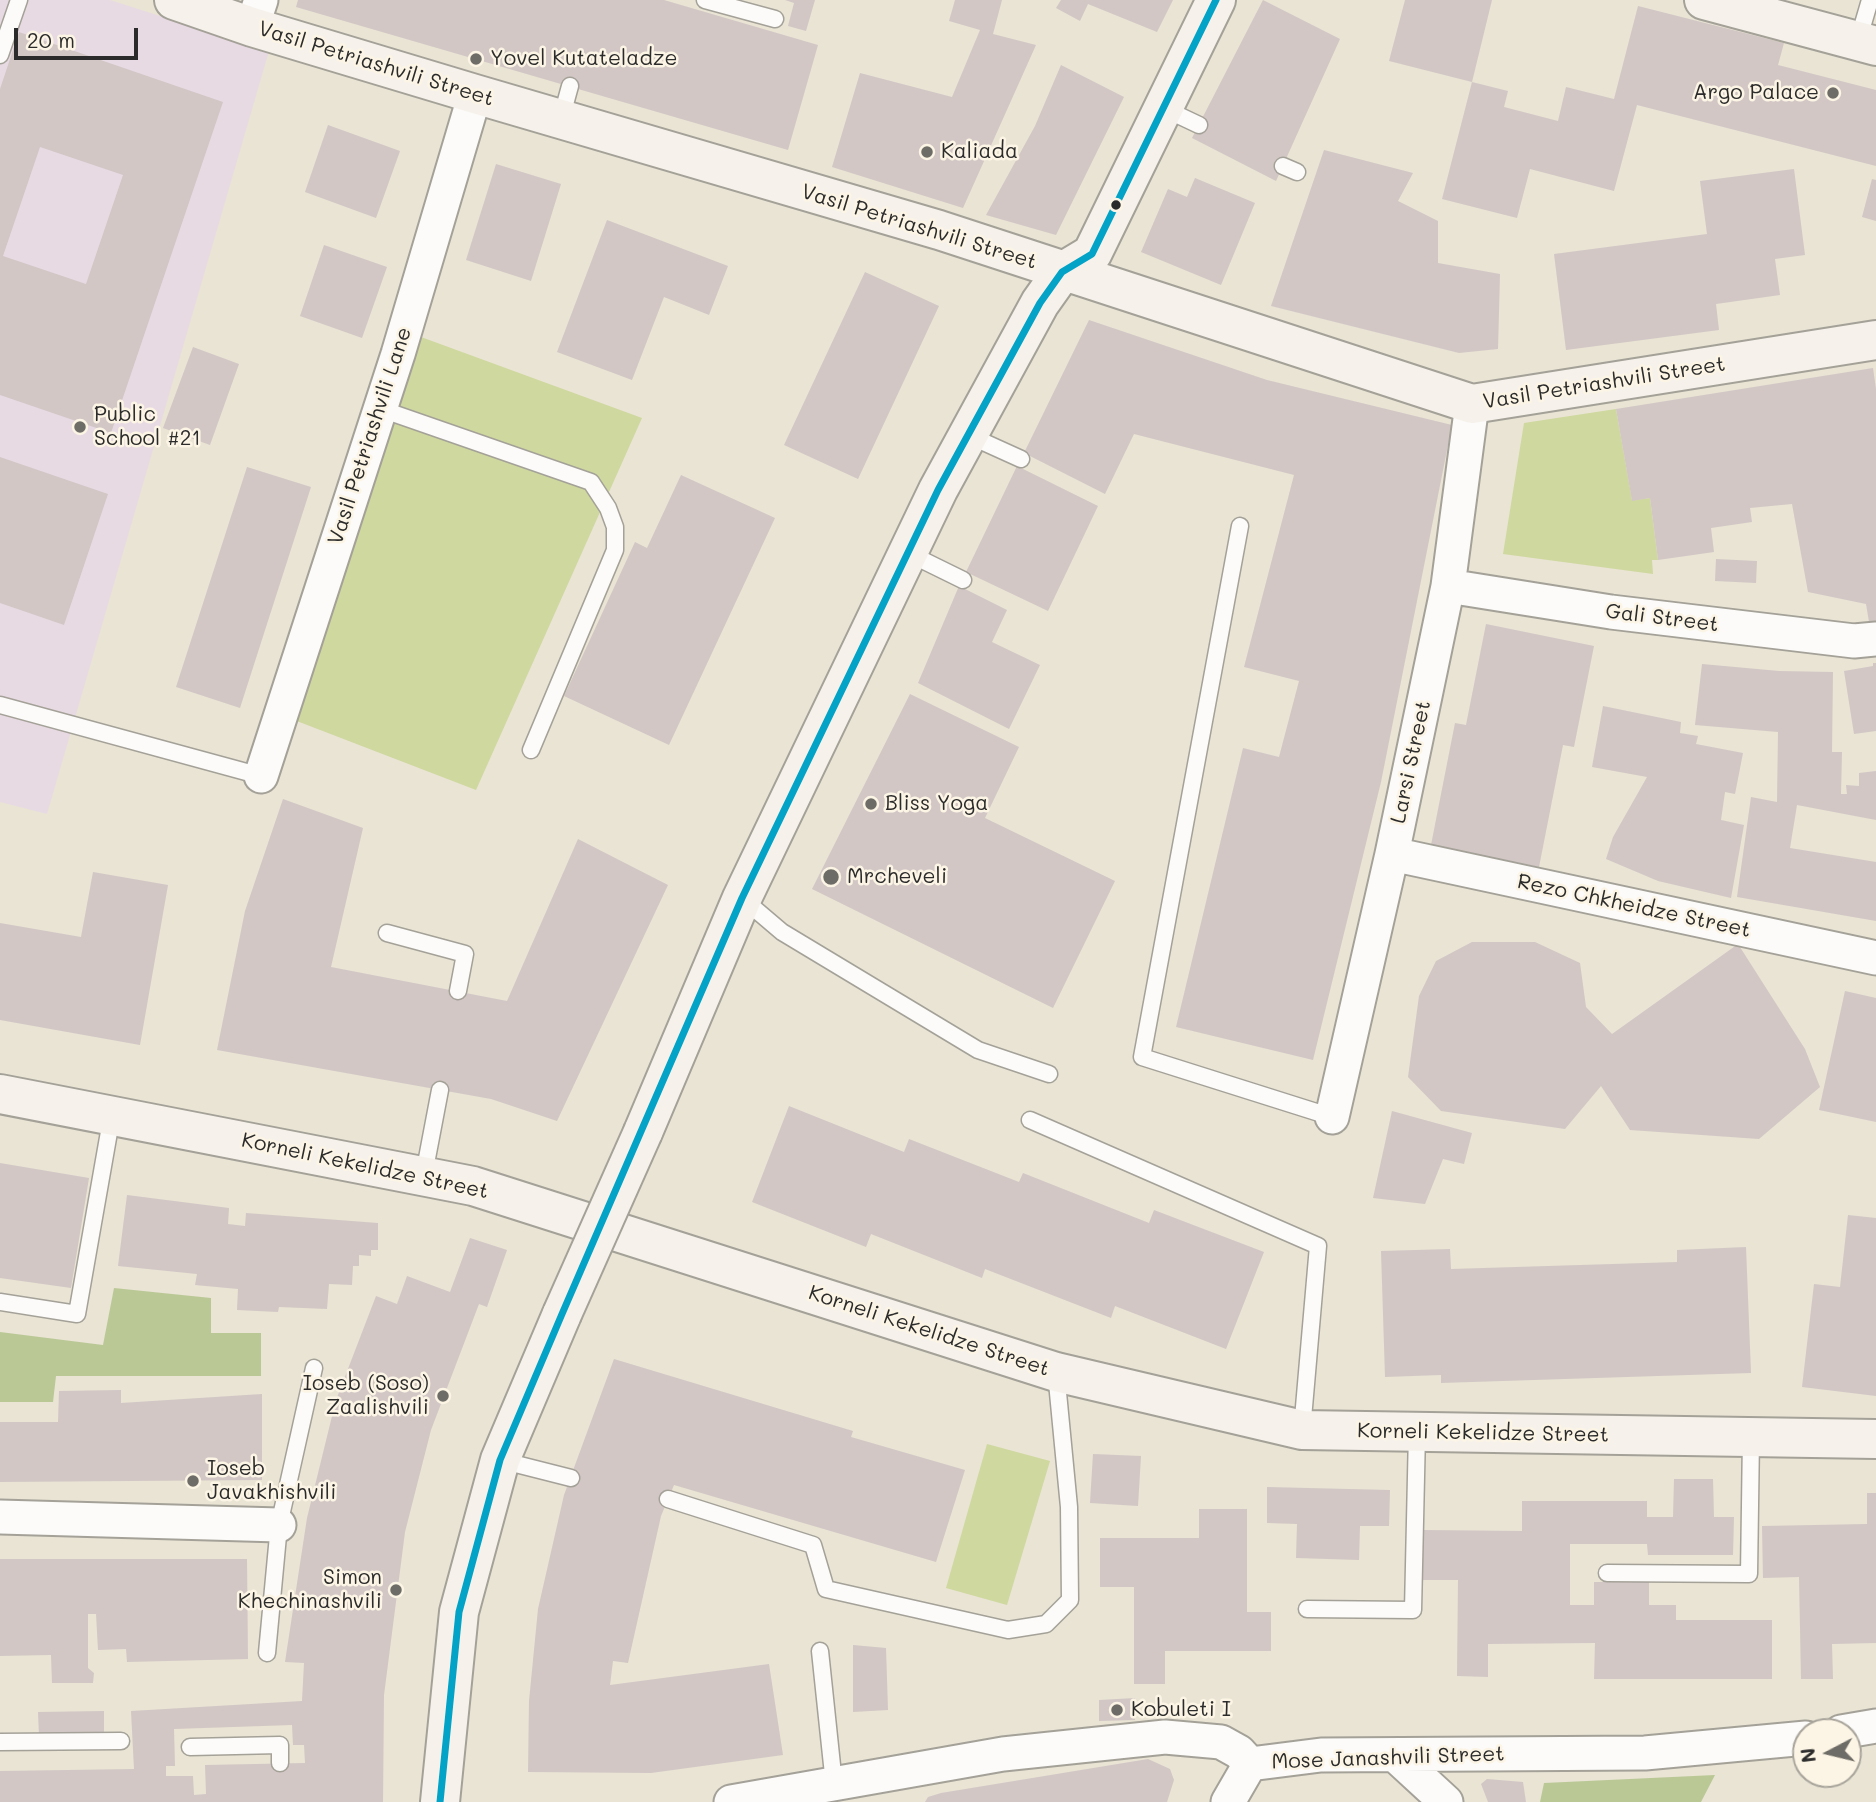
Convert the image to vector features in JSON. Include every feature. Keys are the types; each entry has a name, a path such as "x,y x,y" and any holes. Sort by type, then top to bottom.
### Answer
{"street":[{"name":"Vasil Petriashvili Street","path":"174,0 257,14 475,94 565,103 1062,272 1472,404 1876,340"},
{"path":"440,1802 459,1612 500,1460 562,1314 742,898 908,553 1040,303 1062,272 1092,254 1216,0"},
{"path":"1704,0 1867,44"},
{"name":"Vasil Petriashvili Lane","path":"261,776 378,408 398,354 475,94"},
{"name":"Larsi Street","path":"1332,1117 1392,854 1448,586 1472,404"},
{"name":"Gali Street","path":"1448,586 1611,612 1854,641 1876,639"},
{"name":"Rezo Chkheidze Street","path":"1392,854 1876,958"},
{"name":"Korneli Kekelidze Street","path":"0,1094 424,1174 473,1186 1056,1372 1302,1430 1876,1439"},
{"path":"0,1517 279,1525"},
{"name":"Mose Janashvili Street","path":"731,1802 1003,1754 1165,1737 1221,1742 1239,1752 1250,1764 1321,1755 1645,1753 1792,1739"},
{"path":"1395,1755 1446,1802"},
{"path":"1228,1802 1250,1764"}],"lane":[{"path":"0,55 19,0"},
{"path":"705,0 775,19"},
{"path":"1867,44 1870,0"},
{"path":"1163,108 1199,125"},
{"path":"378,408 591,482 608,508 615,527 615,550 530,750"},
{"path":"968,435 1021,459"},
{"path":"1240,526 1142,1057 1332,1117"},
{"path":"908,553 962,580"},
{"path":"0,705 261,776"},
{"path":"742,898 782,933 978,1050 1049,1074"},
{"path":"387,933 465,954 458,991"},
{"path":"424,1174 440,1090"},
{"path":"0,1302 77,1314 112,1115"},
{"path":"1030,1120 1318,1246 1302,1430"},
{"path":"267,1653 279,1525 314,1368"},
{"path":"668,1499 813,1545 826,1589 1008,1630 1046,1625 1070,1600 1069,1507 1056,1372"},
{"path":"1307,1609 1413,1610 1417,1432"},
{"path":"1607,1573 1749,1574 1751,1437"},
{"path":"500,1460 571,1478"},
{"path":"820,1651 834,1784"},
{"path":"0,1742 121,1741"},
{"path":"190,1747 279,1745 280,1763"}],"shaded area":[{"name":"Public School #21","path":"0,0 110,0 269,51 47,814 0,802"}],"green space":[{"path":"421,337 642,418 476,790 289,718"},
{"path":"1616,409 1632,500 1650,498 1658,560 1652,560 1653,574 1503,554 1524,423"},
{"path":"114,1288 211,1298 211,1333 261,1333 261,1376 56,1376 53,1402 0,1402 0,1332 103,1345"},
{"path":"987,1444 1050,1461 1007,1605 946,1588"},
{"path":"1715,1775 1701,1802 1540,1802 1544,1783"}],"building":[{"path":"298,0 664,0 818,45 788,150 296,7"},
{"path":"785,0 815,0 806,31 788,26 794,3"},
{"path":"955,0 1002,0 993,34 1036,45 963,208 832,167 860,73 952,97 980,30 949,21"},
{"path":"1061,0 1173,0 1157,32 1088,4 1080,21 1056,8"},
{"path":"1263,0 1340,39 1276,181 1192,138"},
{"path":"1405,0 1492,0 1472,82 1389,61"},
{"path":"1638,6 1784,43 1778,65 1876,90 1876,166 1637,105 1614,191 1530,169 1517,218 1442,199 1472,82 1508,91 1504,107 1558,121 1566,87 1614,99"},
{"path":"19,32 223,102 111,433 0,395 0,89","holes":["40,147 123,175 86,284 3,256"]},
{"path":"1061,65 1124,97 1056,235 986,215 1035,126"},
{"path":"328,125 400,151 376,218 305,192"},
{"path":"1324,150 1413,173 1398,201 1438,221 1438,263 1500,274 1498,349 1459,353 1271,306"},
{"path":"496,164 561,184 531,281 466,260"},
{"path":"1794,169 1805,255 1775,259 1780,295 1716,304 1719,330 1566,350 1554,254 1707,234 1700,181"},
{"path":"1195,178 1255,203 1221,285 1141,252 1168,189 1187,197"},
{"path":"1872,179 1876,180 1876,221 1862,217"},
{"path":"607,220 728,266 709,315 664,297 632,380 557,352"},
{"path":"324,245 387,267 362,338 300,316"},
{"path":"865,272 939,306 858,479 784,445"},
{"path":"1089,320 1267,380 1452,425 1381,782 1313,1060 1176,1027 1243,748 1279,757 1299,681 1244,667 1294,475 1134,434 1105,494 1024,453"},
{"path":"193,347 239,364 210,445 163,428"},
{"path":"1873,368 1876,389 1876,621 1869,622 1866,604 1808,592 1792,504 1750,508 1752,522 1711,528 1714,552 1658,560 1650,498 1632,501 1616,409"},
{"path":"0,457 108,494 64,625 0,603"},
{"path":"1017,466 1098,506 1048,611 966,572"},
{"path":"247,467 311,487 240,708 176,687"},
{"path":"681,475 775,518 669,745 564,696 635,542 647,548"},
{"path":"1716,559 1757,561 1756,583 1715,581"},
{"path":"959,586 1007,610 992,642 1040,665 1009,729 918,683"},
{"path":"1486,624 1594,646 1574,747 1563,745 1539,867 1431,845 1455,723 1466,725"},
{"path":"1873,663 1876,663 1876,731 1854,734 1844,671 1873,666"},
{"path":"1702,664 1779,671 1833,672 1832,752 1842,752 1841,794 1847,794 1846,785 1859,786 1859,773 1876,771 1876,820 1797,805 1790,848 1876,862 1876,921 1737,897 1751,797 1777,802 1778,732 1695,725"},
{"path":"910,694 1019,747 985,818 1115,881 1053,1008 812,889"},
{"path":"1603,706 1681,722 1680,733 1698,736 1696,744 1743,753 1735,794 1725,792 1721,820 1744,825 1731,898 1658,881 1606,859 1613,837 1647,777 1592,767"},
{"path":"283,799 363,828 331,967 507,1001 578,839 668,885 557,1121 491,1099 217,1050 245,911"},
{"path":"93,872 168,885 140,1045 0,1020 0,923 81,937"},
{"path":"1472,942 1535,942 1580,963 1586,1007 1612,1034 1738,944 1805,1049 1820,1087 1759,1139 1630,1130 1601,1086 1565,1129 1441,1111 1408,1077 1419,996 1436,961"},
{"path":"1845,991 1876,998 1876,1122 1819,1110"},
{"path":"789,1106 904,1152 909,1139 1019,1182 1023,1173 1149,1223 1154,1210 1264,1252 1226,1349 1115,1306 1111,1318 985,1269 982,1278 871,1234 866,1247 752,1202"},
{"path":"1392,1111 1472,1133 1464,1164 1443,1159 1425,1204 1373,1198"},
{"path":"0,1163 89,1178 71,1288 0,1278"},
{"path":"127,1195 229,1208 228,1224 245,1226 246,1213 378,1223 378,1250 371,1250 371,1256 359,1255 359,1266 353,1266 352,1285 329,1284 327,1309 279,1307 278,1312 237,1310 238,1289 195,1285 197,1274 118,1266"},
{"path":"1848,1215 1876,1218 1876,1396 1802,1387 1814,1284 1840,1287"},
{"path":"470,1238 507,1250 487,1307 479,1304 431,1430 405,1532 384,1695 383,1802 0,1802 0,1771 134,1769 131,1711 302,1701 304,1663 285,1662 307,1518 336,1400 376,1296 397,1304 407,1276 450,1292","holes":["292,1725 293,1745 304,1745 305,1763 205,1765 206,1794 194,1795 193,1776 166,1776 166,1766 175,1766 174,1729"]},
{"path":"1746,1247 1751,1373 1441,1383 1441,1375 1385,1377 1381,1251 1450,1249 1451,1269 1677,1262 1677,1250"},
{"path":"614,1359 853,1431 851,1437 965,1470 936,1562 674,1485 661,1516 628,1663 613,1661 610,1685 769,1664 783,1755 651,1773 528,1772 529,1701 538,1609 564,1495"},
{"path":"121,1390 121,1403 262,1394 262,1480 0,1482 0,1422 58,1422 59,1391"},
{"path":"1093,1454 1141,1456 1138,1506 1090,1503"},
{"path":"1674,1479 1713,1479 1714,1517 1734,1517 1733,1555 1648,1555 1647,1544 1570,1544 1570,1605 1594,1605 1594,1582 1649,1582 1649,1605 1676,1605 1676,1620 1772,1620 1772,1679 1594,1679 1595,1643 1488,1644 1488,1677 1457,1676 1458,1580 1423,1580 1423,1530 1522,1531 1522,1501 1647,1501 1647,1517 1673,1517"},
{"path":"1267,1487 1390,1490 1389,1526 1360,1526 1359,1560 1296,1558 1297,1524 1267,1523"},
{"path":"1867,1493 1876,1493 1876,1643 1832,1644 1833,1679 1801,1679 1799,1577 1763,1578 1762,1526 1867,1524"},
{"path":"1199,1509 1247,1509 1247,1612 1271,1612 1271,1651 1165,1651 1165,1684 1134,1684 1134,1587 1100,1587 1100,1538 1199,1538"},
{"path":"0,1559 247,1559 248,1659 127,1662 126,1649 98,1650 96,1614 88,1614 88,1668 94,1673 93,1683 52,1683 51,1655 0,1656"},
{"path":"853,1645 886,1648 888,1710 853,1712"},
{"name":"Kobuleti I","path":"1135,1698 1135,1720 1099,1721 1099,1700"},
{"path":"104,1711 104,1734 39,1736 38,1712"},
{"path":"1148,1759 1170,1769 1174,1780 1167,1802 925,1802 928,1797 941,1793"},
{"path":"1487,1779 1523,1782 1526,1802 1488,1802 1481,1784"}],"transit line":[{"path":"440,1802 459,1612 500,1460 562,1314 742,898 938,490 1040,303 1062,272 1092,254 1216,0"}],"place":[{"name":"Yovel Kutateladze","path":"476,59"},
{"name":"Argo Palace","path":"1833,93"},
{"name":"Kaliada","path":"927,152"},
{"name":"Public School #21","path":"80,427"},
{"name":"Bliss Yoga","path":"871,804"},
{"name":"Mrcheveli","path":"831,877"},
{"name":"Ioseb (Soso) Zaalishvili","path":"443,1396"},
{"name":"Ioseb Javakhishvili","path":"193,1481"},
{"name":"Simon Khechinashvili","path":"396,1590"},
{"name":"Kobuleti I","path":"1117,1710"}]}
